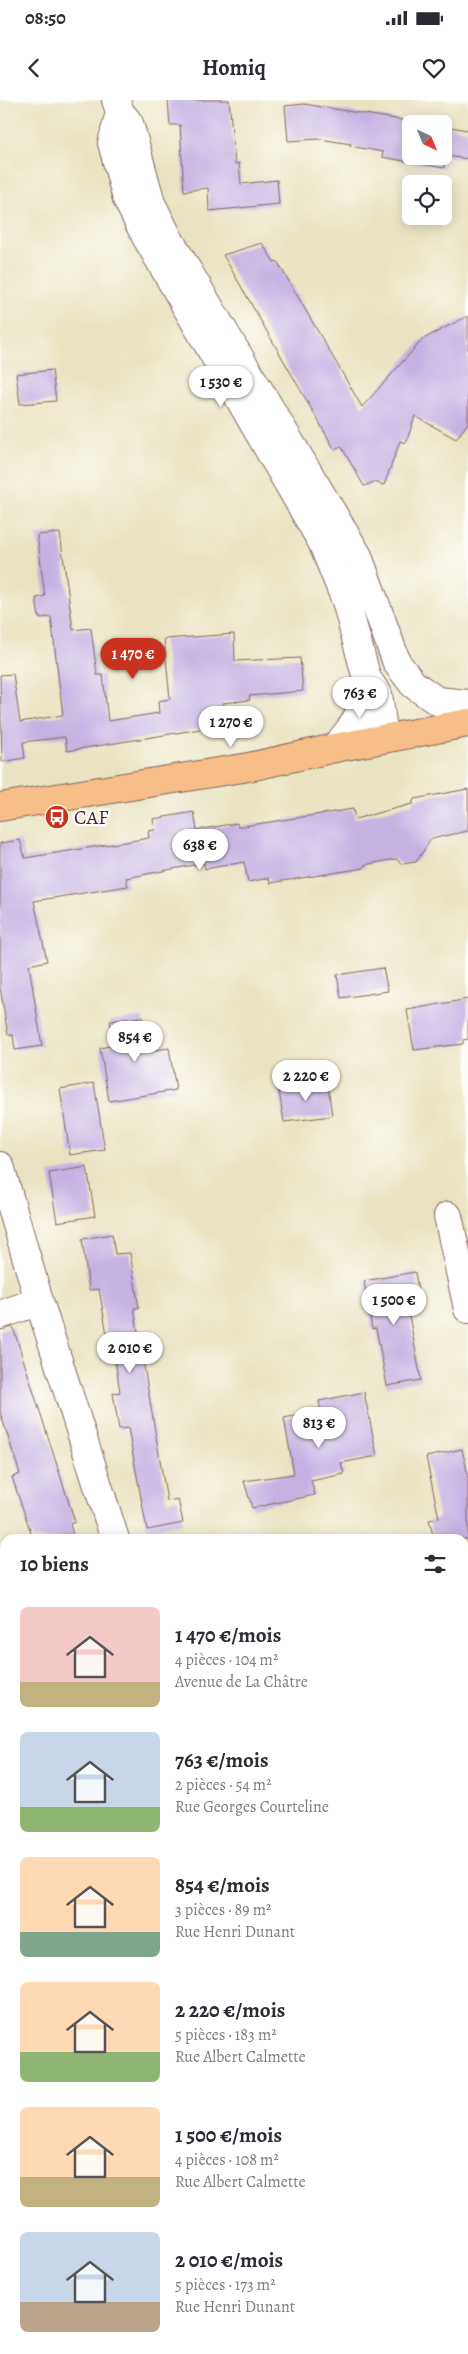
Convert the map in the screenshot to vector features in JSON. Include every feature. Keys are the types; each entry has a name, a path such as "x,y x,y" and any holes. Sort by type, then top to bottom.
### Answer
{"main road":[{"path":"0,807 249,767 384,738 468,724"}],"street":[{"path":"118,106 129,123 150,203 170,241 358,556 391,652 408,677 423,692 437,701 468,704"},
{"path":"118,106 112,143 127,199 145,235 322,542 346,601 372,687 384,738"},
{"path":"335,748 358,720 364,699 372,687 388,684 391,652"},
{"path":"0,1166 39,1301 113,1534"},
{"path":"448,1216 468,1309"},
{"path":"0,1315 39,1301"}],"building":[{"path":"168,100 229,100 235,164 239,163 241,184 277,180 279,204 209,211 208,188 184,191 180,125 170,125"},
{"path":"304,104 402,120 402,161 382,157 383,152 350,146 351,144 320,139 288,141 285,106"},
{"path":"452,127 468,130 468,159 452,157"},
{"path":"427,165 444,165 444,168"},
{"path":"262,243 274,262 277,261 362,407 423,339 468,316 468,423 456,439 415,416 406,443 400,441 384,485 374,482 364,486 341,446 335,450 223,255"},
{"path":"52,370 56,401 20,404 16,374"},
{"path":"60,533 73,630 91,628 97,675 103,675 108,721 159,713 158,701 170,699 164,639 234,634 235,661 300,658 303,691 249,696 250,700 223,703 225,725 67,751 65,737 23,742 25,758 2,762 0,675 13,674 20,722 63,715 51,617 39,618 36,598 45,596 37,535"},
{"path":"468,789 468,831 431,839 416,862 402,864 396,859 364,865 364,868 270,883 269,878 248,882 244,862 205,869 204,863 126,878 128,886 34,901 47,961 29,965 42,1046 15,1050 13,1035 8,1035 0,987 0,843 20,840 25,858 149,838 148,831 155,830 153,819 194,812 197,830 237,823 238,827 353,809 355,819 412,804 414,799"},
{"path":"383,968 388,991 341,998 337,975"},
{"path":"468,999 468,1039 463,1040 463,1044 414,1050 407,1010"},
{"path":"142,1017 150,1051 169,1048 176,1090 109,1101 100,1048 115,1045 110,1021"},
{"path":"327,1079 332,1116 284,1122 279,1091 304,1087 303,1083"},
{"path":"94,1083 105,1150 70,1155 60,1089"},
{"path":"87,1167 95,1216 57,1222 49,1173"},
{"path":"112,1234 115,1254 130,1253 139,1308 134,1308 167,1501 178,1499 183,1523 147,1530 128,1428 119,1429 113,1393 120,1392 111,1333 107,1334 99,1289 89,1290 82,1239"},
{"path":"415,1272 419,1296 406,1299 421,1380 387,1386 376,1328 372,1329 364,1281"},
{"path":"13,1327 75,1522 70,1524 73,1534 31,1534 12,1477 20,1474 0,1412 0,1330"},
{"path":"364,1392 377,1456 341,1463 344,1474 311,1481 315,1495 252,1508 244,1481 294,1474 284,1418 321,1411 319,1401"},
{"path":"462,1449 468,1475 468,1534 433,1534 429,1520 439,1518 426,1457"}],"place":[{"name":"CAF","path":"57,817"}]}
